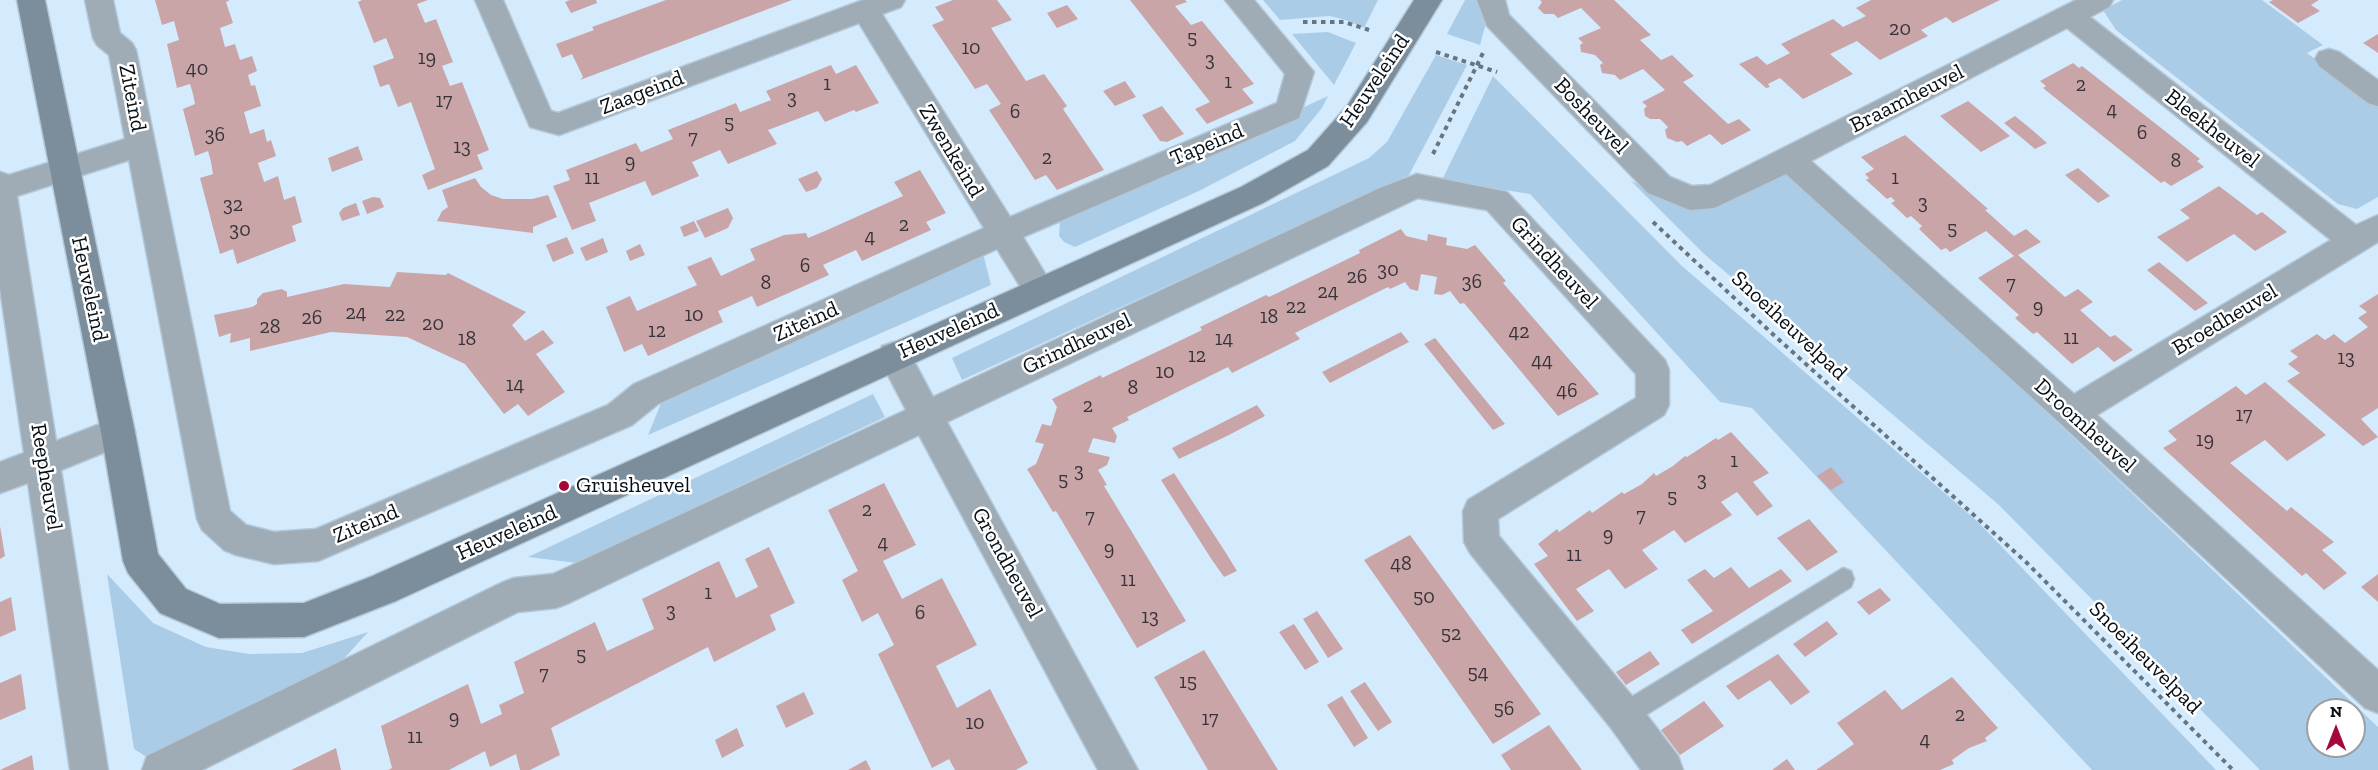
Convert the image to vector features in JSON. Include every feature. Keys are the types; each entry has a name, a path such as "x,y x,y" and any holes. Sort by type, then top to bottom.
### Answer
{"street":[{"name":"Heuveleind","path":"31,0 118,432 141,561 173,601 219,621 304,620 383,589 1252,195 1318,158 1357,114 1428,0"},
{"name":"Ziteind","path":"99,0 107,38 122,50 214,519 236,539 274,548 318,545 620,415 646,394 1002,233"},
{"name":"Zaageind","path":"489,0 540,119 559,124 878,5"},
{"name":"Tapeind","path":"1002,233 1288,110 1300,72 1239,0"},
{"name":"Braamheuvel","path":"1714,196 2099,0"},
{"name":"Zwenkeind","path":"878,5 1002,233 1039,290"},
{"name":"Bosheuvel","path":"1494,9 1659,185 1690,198 1714,196"},
{"name":"Bleekheuvel","path":"2069,15 2367,235"},
{"path":"2329,59 2378,95"},
{"path":"0,188 141,145"},
{"name":"Droomheuvel","path":"1789,159 2072,413 2378,695"},
{"name":"Grindheuvel","path":"926,415 1391,196 1417,186 1496,200 1653,370 1653,405 1480,511 1482,542 1624,715 1664,770"},
{"name":"Reepheuvel","path":"0,188 44,462 89,770"},
{"name":"Broedheuvel","path":"2072,413 2367,235"},
{"name":"Grondheuvel","path":"894,356 1119,770"},
{"path":"161,770 514,595 556,591 926,415"},
{"path":"0,478 118,432"}],"lane":[{"path":"1624,715 1843,579"}],"path":[{"path":"1417,186 1478,65 1494,9"},
{"path":"1268,33 1300,22 1344,22 1506,75"},
{"name":"Snoeiheuvelpad","path":"1647,217 1786,346 2026,562 2233,770"}],"shaded area":[{"path":"1263,0 1378,0 1364,28 1330,16 1280,20"},
{"path":"1465,0 1477,0 1486,23 1480,45 1447,34"},
{"path":"2122,0 2262,0 2323,45 2307,53 2378,105 2378,197 2357,209 2338,204 2116,30 2103,10"},
{"path":"1328,32 1356,43 1334,85 1292,34"},
{"path":"1436,55 1467,65 1409,175 962,380 952,358 1369,158 1387,142"},
{"path":"1493,76 1682,266 1977,521 2216,770 2092,770 1752,408 1720,402 1530,194 1442,180"},
{"path":"1328,96 1322,108 1295,141 1201,190 1075,247 1064,242 1059,236 1060,220"},
{"path":"1786,172 1814,191 2347,698 2306,698 2306,758 2366,758 2366,716 2378,727 2378,770 2260,770 1999,505 1703,253 1631,181 1686,205 1733,200"},
{"path":"983,253 991,285 648,435 664,396"},
{"path":"873,394 885,417 577,563 528,557"},
{"path":"107,574 153,623 206,647 249,654 302,653 368,632 331,673 145,756 134,749"}],"building":[{"path":"155,0 230,0 226,2 233,23 220,28 225,47 235,44 240,60 252,56 257,71 248,75 251,86 255,85 261,106 244,112 250,134 264,129 267,142 271,140 276,156 258,163 264,182 278,176 284,200 295,196 302,222 292,226 296,241 237,264 233,249 220,254 200,178 213,174 211,162 208,151 195,156 183,109 195,104 193,94 190,84 177,88 167,44 179,40 174,21 162,25"},
{"path":"362,0 428,0 417,4 425,23 436,19 453,62 442,66 450,86 462,82 489,150 477,155 483,169 428,190 422,175 435,169 411,102 398,107 389,84 380,87 373,66 394,58 386,38 374,43 358,2"},
{"path":"596,0 597,3 571,13 565,2"},
{"path":"666,0 792,0 580,80 583,77 572,54 562,58 556,44 594,30 592,27"},
{"path":"953,0 997,0 1012,20 991,28 1026,81 1044,74 1067,106 1063,109 1104,170 1057,190 1046,175 1035,180 989,110 1001,104 987,84 975,89 932,25 944,20 935,7"},
{"path":"1130,0 1185,0 1187,2 1175,6 1191,25 1202,21 1254,84 1242,89 1254,103 1207,124 1195,109 1210,102"},
{"path":"1540,0 1614,0 1651,35 1640,40 1661,60 1672,55 1694,76 1683,82 1728,124 1739,119 1751,130 1722,145 1710,134 1687,146 1682,141 1677,142 1667,138 1665,130 1668,127 1660,119 1650,119 1645,116 1644,109 1647,106 1642,102 1665,90 1643,69 1620,80 1615,75 1602,73 1600,65 1603,63 1595,55 1581,52 1580,45 1583,43 1578,38 1601,28 1581,8 1558,18 1554,14 1544,14 1538,8 1542,2"},
{"path":"1871,0 2000,0 1953,23 1946,17 1921,30 1928,36 1880,60 1857,41 1830,54 1853,74 1803,99 1780,78 1768,84 1770,87 1766,88 1739,64 1757,56 1767,65 1790,53 1781,44 1833,19 1843,27 1866,16 1856,8"},
{"path":"2273,0 2319,0 2311,5 2320,11 2298,23 2269,2"},
{"path":"1067,5 1078,19 1057,28 1047,13"},
{"path":"2378,34 2378,53 2363,43"},
{"path":"2073,63 2079,68 2082,66 2170,135 2200,159 2197,161 2204,167 2171,186 2164,181 2161,183 2043,88 2046,86 2040,81"},
{"path":"831,65 836,74 856,65 879,103 825,122 818,111 768,130 777,144 728,164 720,150 692,162 699,176 652,196 645,181 589,203 596,221 572,230 553,186 570,180 566,170 636,143 641,152 673,139 668,130 736,103 740,112 771,100 766,91"},
{"path":"1125,81 1136,97 1115,106 1103,91"},
{"path":"1968,101 2010,136 1981,152 1940,116"},
{"path":"1162,106 1184,134 1167,142 1160,141 1142,115"},
{"path":"2015,116 2047,143 2035,149 2004,123"},
{"path":"1905,135 1988,209 1985,210 2014,236 2026,229 2041,242 2018,255 2065,297 2078,289 2093,302 2080,310 2110,337 2115,335 2133,350 2114,362 2098,347 2072,364 2037,332 2033,334 2015,318 2019,315 1978,278 2014,256 1986,231 1950,252 1946,248 1941,250 1919,229 1922,226 1911,216 1907,218 1891,203 1895,201 1891,197 1887,199 1866,180 1869,178 1865,174 1874,169 1861,157"},
{"path":"358,146 363,160 332,172 328,158"},
{"path":"2078,168 2110,196 2098,203 2065,175"},
{"path":"920,170 946,213 926,222 931,230 862,261 856,250 823,265 829,275 757,307 752,296 718,311 723,322 648,356 642,344 624,352 606,307 630,296 637,311 697,285 687,267 711,257 721,276 755,260 750,249 784,235 806,233 808,238 825,231 903,196 894,182"},
{"path":"817,171 822,179 817,188 806,192 798,179"},
{"path":"475,178 491,195 503,199 532,199 548,195 557,217 533,227 533,233 437,221 442,211 448,207 442,190"},
{"path":"2219,186 2257,215 2262,212 2287,232 2255,251 2234,234 2187,262 2157,237 2190,218 2180,210"},
{"path":"373,197 380,198 384,207 367,214 362,201"},
{"path":"356,203 360,215 342,221 339,213 343,208"},
{"path":"728,208 733,218 728,228 705,238 696,221"},
{"path":"694,221 699,231 684,237 680,227"},
{"path":"1401,229 1406,236 1427,241 1428,234 1447,238 1446,245 1467,249 1475,245 1506,281 1503,283 1599,394 1558,416 1464,303 1460,304 1450,291 1442,295 1434,294 1437,277 1421,274 1418,291 1410,289 1405,282 1390,289 1388,287 1295,333 1300,339 1232,373 1228,367 1127,417 1129,420 1112,428 1117,436 1115,443 1093,438 1088,452 1110,457 1107,465 1098,470 1107,485 1104,486 1186,621 1137,648 1056,511 1053,512 1027,469 1036,464 1044,444 1035,442 1042,424 1051,426 1057,407 1052,399 1101,375 1102,378 1202,330 1200,327 1360,253 1359,250"},
{"path":"567,237 574,253 553,262 546,245"},
{"path":"603,238 608,252 586,261 580,248"},
{"path":"640,244 645,255 630,261 626,251"},
{"path":"2159,262 2208,303 2195,311 2147,270"},
{"path":"397,272 446,275 448,273 526,312 512,325 525,341 543,330 554,343 536,354 565,392 528,416 518,404 504,414 465,364 407,337 331,332 250,351 250,338 230,343 231,333 219,337 214,315 252,307 257,304 257,299 263,293 282,289 287,292 287,297 344,284 390,287"},
{"path":"2378,294 2378,408 2361,419 2378,437 2363,446 2287,381 2300,373 2288,364 2298,357 2290,351 2317,334 2325,340 2334,334 2345,343 2368,327 2358,318 2367,312 2359,306"},
{"path":"1401,332 1409,342 1330,383 1322,372"},
{"path":"1435,338 1505,424 1493,430 1424,344"},
{"path":"2265,382 2326,435 2287,461 2265,440 2230,463 2287,511 2291,507 2334,542 2322,550 2347,573 2324,590 2306,573 2302,576 2163,448 2177,440 2168,431 2236,386 2246,395"},
{"path":"1257,405 1265,416 1229,435 1179,459 1172,448"},
{"path":"1731,432 1769,473 1753,482 1773,506 1757,516 1737,492 1721,502 1732,515 1685,543 1674,530 1642,550 1658,569 1625,589 1609,569 1576,589 1594,611 1577,621 1534,564 1548,556 1538,544 1557,529 1559,532 1590,510 1592,513 1622,492 1624,494 1642,484 1654,473 1656,476 1685,456 1687,457 1716,438 1718,440"},
{"path":"1831,467 1844,482 1831,490 1817,476"},
{"path":"1174,473 1237,571 1224,577 1212,560 1161,480"},
{"path":"884,483 916,545 883,561 902,599 942,578 977,645 936,666 957,708 990,689 1028,763 1016,770 955,770 949,759 932,768 878,654 894,645 878,613 862,622 842,580 858,571 828,510"},
{"path":"1809,519 1838,552 1807,571 1777,538"},
{"path":"0,526 5,556 0,559"},
{"path":"1410,535 1541,714 1493,744 1364,560"},
{"path":"769,547 795,603 770,615 776,630 714,662 708,647 551,728 560,755 530,770 520,770 516,754 490,767 485,751 449,770 388,770 392,768 381,726 468,684 481,724 502,714 499,705 524,693 514,662 595,622 607,651 654,629 642,599 719,561 736,598 758,587 745,559"},
{"path":"1731,567 1749,588 1781,569 1792,581 1692,644 1681,630 1713,611 1687,580 1705,569 1714,578"},
{"path":"2378,574 2378,602 2361,587"},
{"path":"1880,588 1891,600 1869,615 1857,602"},
{"path":"11,597 16,630 0,637 0,602"},
{"path":"1317,611 1343,649 1328,658 1303,619"},
{"path":"1827,621 1838,634 1805,657 1793,644"},
{"path":"1294,624 1319,662 1305,670 1279,632"},
{"path":"1204,650 1278,770 1208,770 1154,677"},
{"path":"1650,651 1660,664 1626,685 1616,672"},
{"path":"1778,654 1810,692 1791,705 1770,680 1738,700 1726,686"},
{"path":"21,674 26,709 0,720 0,683"},
{"path":"1952,677 1998,728 1985,738 1987,741 1969,748 1952,760 1954,764 1940,770 1816,770 1854,744 1837,723 1885,690 1902,710"},
{"path":"1365,682 1392,722 1378,731 1350,691"},
{"path":"804,692 814,714 786,728 776,706"},
{"path":"1342,696 1368,738 1354,747 1327,705"},
{"path":"1704,701 1724,726 1680,755 1661,730"},
{"path":"1549,725 1582,770 1511,770 1501,755"},
{"path":"737,728 744,746 722,758 715,740"},
{"path":"336,748 341,770 291,770"},
{"path":"32,755 34,770 0,770"},
{"path":"1787,759 1795,770 1772,770"},
{"path":"866,760 871,770 848,770"}],"place":[{"name":"Gruisheuvel","path":"564,486"}]}
